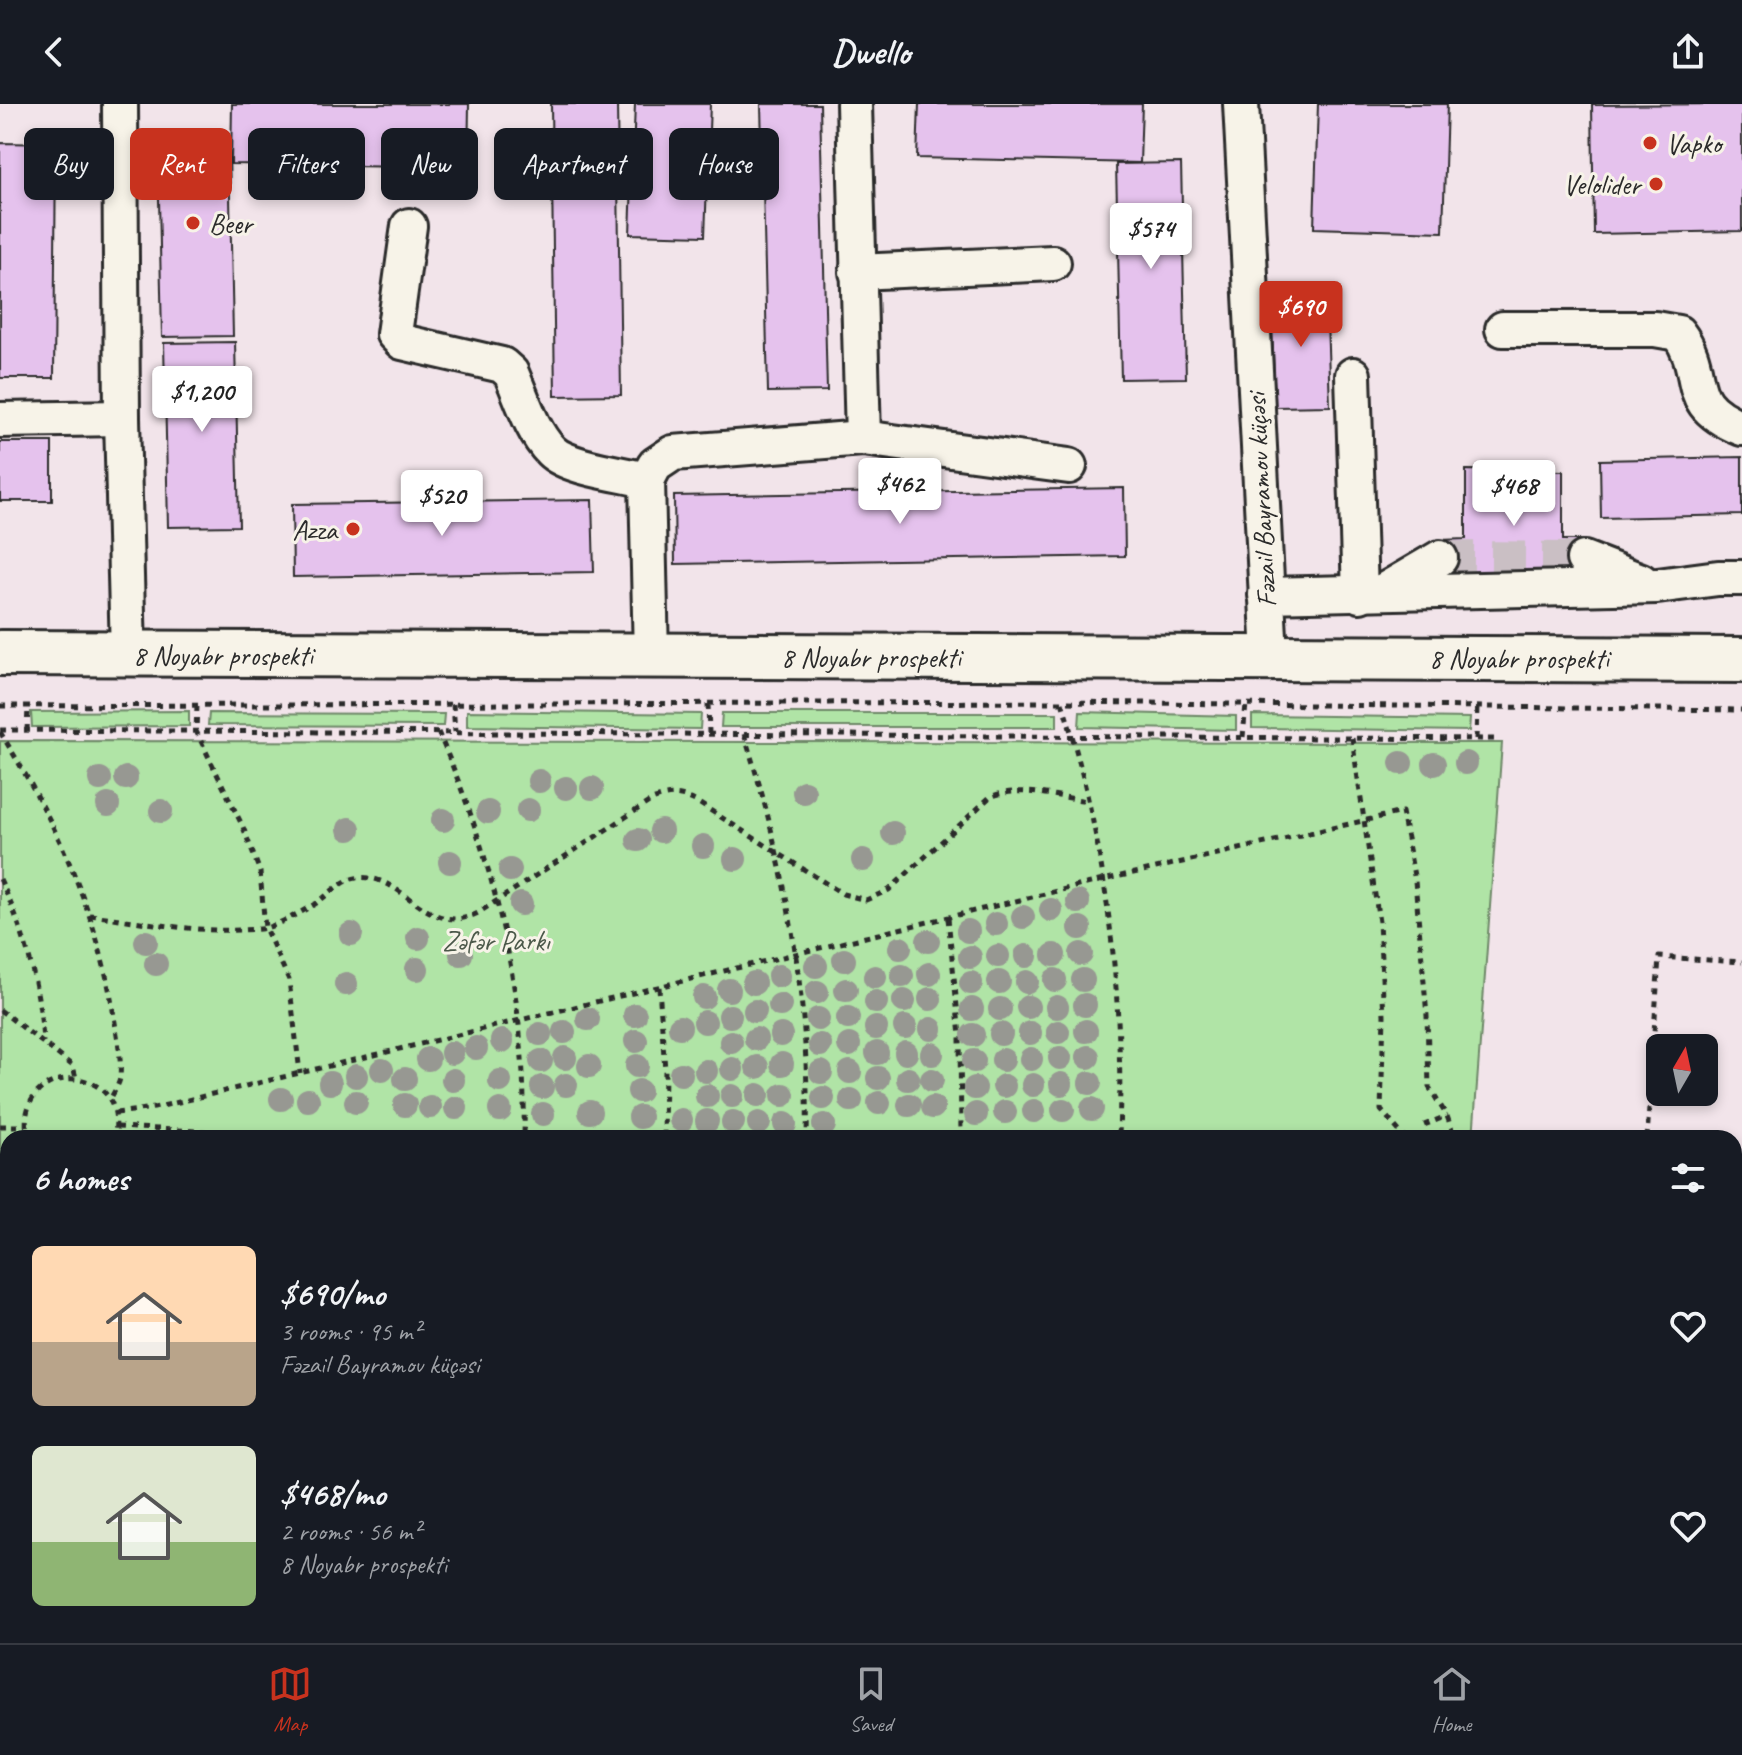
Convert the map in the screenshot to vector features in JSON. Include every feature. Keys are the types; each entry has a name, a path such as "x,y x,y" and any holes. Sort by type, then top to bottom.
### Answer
{"highway":[{"name":"8 Noyabr prospekti","path":"0,653 1742,660"}],"street":[{"path":"120,104 122,418 128,654"},
{"path":"854,104 863,438"},
{"name":"Fəzail Bayramov küçəsi","path":"1241,104 1270,656"},
{"path":"409,226 394,334 402,342 502,365 511,373 541,438 553,454 568,461 647,480"},
{"path":"857,272 1053,263"},
{"path":"1503,329 1655,329 1678,333 1685,343 1702,403 1722,421 1742,428"},
{"path":"1353,375 1369,595"},
{"path":"0,420 122,418"},
{"path":"651,657 647,480 655,465 673,453 863,438 1069,466"},
{"path":"1369,595 1440,558"},
{"path":"1584,559 1657,586"},
{"path":"1266,595 1657,586 1742,578"}],"path":[{"path":"1062,702 1088,801 1103,880 1119,1028 1119,1130"},
{"path":"0,706 1062,702 1742,710"},
{"path":"453,704 455,732"},
{"path":"708,704 709,733"},
{"path":"1243,737 1246,704"},
{"path":"27,731 28,706"},
{"path":"197,706 196,731 243,827 260,872 265,928 289,980 300,1073"},
{"path":"1476,739 1477,707"},
{"path":"0,731 1498,739"},
{"path":"0,731 59,835 90,915 109,988 117,1035 120,1079 110,1100"},
{"path":"438,732 464,790 498,898 520,1021 524,1130"},
{"path":"744,734 778,853 797,954 806,1056 807,1130"},
{"path":"1352,738 1379,922 1383,984 1381,1110 1398,1130"},
{"path":"90,915 210,931 265,928 316,903 341,883 355,878 369,878 447,920 457,921 469,917 652,800 673,794 697,802 843,894 866,900 889,890 990,797 1000,793 1022,792 1088,801"},
{"path":"116,1113 154,1108 1103,880 1402,812 1415,881 1427,1016 1429,1087 1452,1130"},
{"path":"0,879 34,974 41,1008 43,1042"},
{"path":"948,918 960,1036 961,1130"},
{"path":"1648,1130 1659,957 1742,962"},
{"path":"659,987 665,1070 664,1130"},
{"path":"0,1010 73,1066 76,1078"},
{"path":"26,1130 27,1111 34,1096 45,1085 60,1079 76,1078 89,1081 110,1100 116,1113 116,1130"},
{"path":"1424,1125 1447,1116"},
{"path":"0,1126 25,1126"},
{"path":"117,1127 177,1130"}],"green space":[{"path":"189,711 189,726 32,727 31,712"},
{"path":"467,711 701,714 700,729 467,726"},
{"path":"1080,712 1236,716 1236,730 1079,727"},
{"path":"209,713 444,714 443,726 208,725"},
{"path":"722,713 1057,713 1057,727 721,727"},
{"path":"1252,715 1470,718 1469,731 1252,728"},
{"name":"Zəfər Parkı","path":"0,741 1502,743 1474,1130 0,1130"}],"building":[{"path":"232,104 469,104 469,128 381,128 381,167 365,166 365,128 248,128 248,164 232,164"},
{"path":"551,104 617,104 617,128 551,128"},
{"path":"635,104 710,104 709,128 669,128 669,200 706,200 705,236 630,234 631,200 653,200 653,128 634,128"},
{"path":"761,104 820,104 827,391 768,392 763,200 779,200 779,128 762,128"},
{"path":"919,104 1142,104 1140,163 917,158"},
{"path":"1318,104 1447,104 1443,232 1314,228"},
{"path":"1742,104 1742,231 1594,234 1592,105"},
{"path":"0,143 24,143 24,200 56,200 54,378 0,378"},
{"path":"1181,163 1186,378 1121,379 1116,164"},
{"path":"159,200 230,200 233,336 162,337"},
{"path":"552,200 618,200 621,395 555,396"},
{"path":"1326,291 1330,406 1275,407 1271,293"},
{"path":"235,342 239,526 168,527 164,343"},
{"path":"0,442 52,442 52,501 0,501"},
{"path":"1742,457 1742,515 1601,518 1600,460"},
{"path":"1466,470 1563,471 1563,540 1584,540 1584,575 1441,575 1441,540 1466,539"},
{"path":"1124,488 1125,556 675,564 674,496"},
{"path":"592,500 594,572 293,577 292,504"}],"tunnel":[{"path":"1440,558 1584,559"}],"place":[{"name":"Vapko","path":"1650,143"},
{"name":"Velolider","path":"1656,184"},
{"name":"Beer","path":"193,223"},
{"name":"Azza","path":"353,529"}]}
